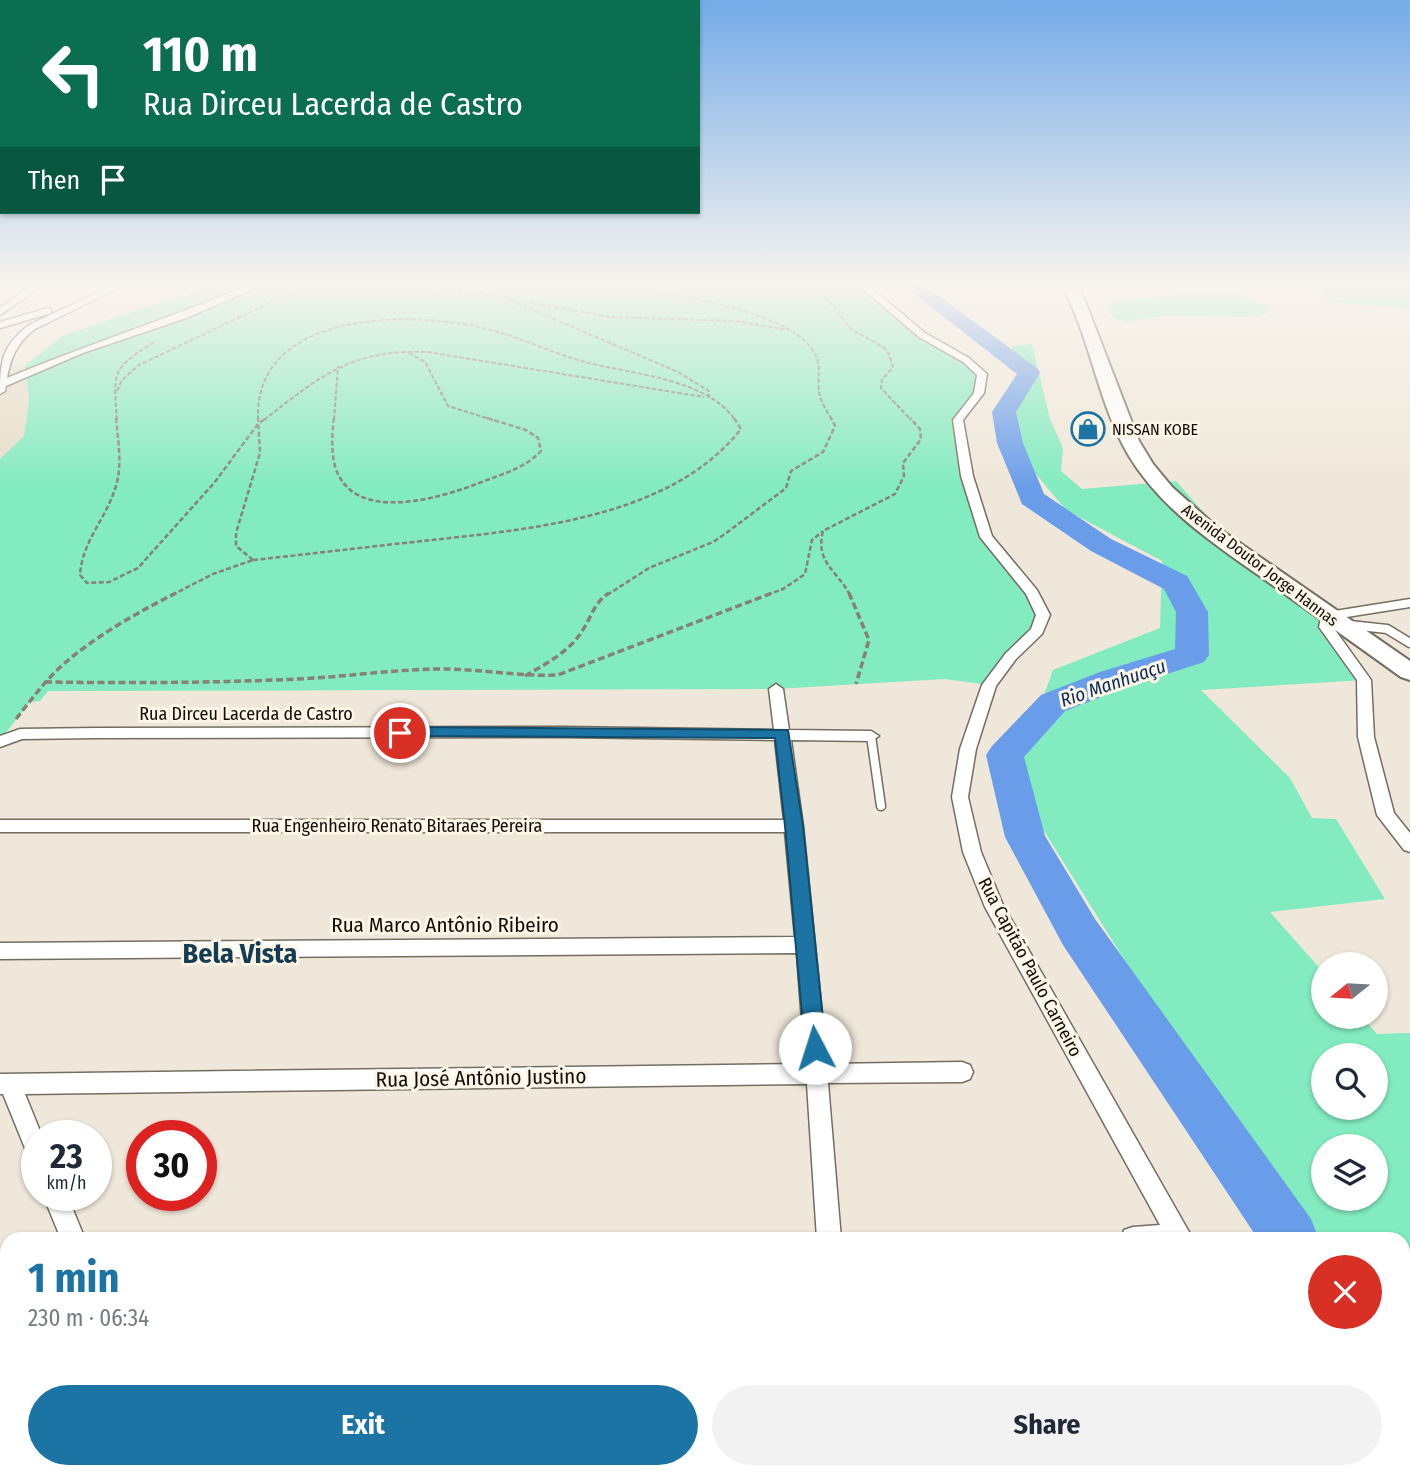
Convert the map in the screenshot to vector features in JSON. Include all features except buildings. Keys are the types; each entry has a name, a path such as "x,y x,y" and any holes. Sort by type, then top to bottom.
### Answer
{"highway":[{"name":"Avenida Doutor Jorge Hannas","path":"1095,351 1131,443 1160,485 1185,512 1332,620 1410,673"}],"street":[{"path":"1,388 9,351"},
{"path":"1,388 80,351"},
{"name":"Rua Capitão Paulo Carneiro","path":"950,351 982,374 979,393 958,420 967,476 986,537 1032,593 1043,615 1037,631 1011,656 989,685 968,749 960,797 972,852 994,906 1177,1232"},
{"path":"1410,603 1332,620 1326,626 1364,680 1366,737 1386,815 1410,845"},
{"path":"776,689 806,945 829,1232"},
{"name":"Rua Dirceu Lacerda de Castro","path":"0,742 20,734 97,733 782,733 871,736"},
{"name":"Rua Engenheiro Renato Bitaraes Pereira","path":"0,826 794,826"},
{"name":"Rua Marco Antônio Ribeiro","path":"0,951 806,945"},
{"name":"Rua José Antônio Justino","path":"5,1084 962,1072"},
{"path":"5,1084 22,1120"},
{"path":"62,1211 70,1232"}],"lane":[{"path":"1332,620 1387,629 1410,643"},
{"path":"871,736 881,806"}],"path":[{"path":"140,351 126,360 114,380 121,472 115,491 81,556 80,575 87,583 109,582 138,568 214,483 258,424 338,366 361,358 405,351 447,355 709,398"},
{"path":"116,393 122,380 148,360 168,351"},
{"path":"253,560 236,546 237,522 261,444 258,410 264,382 291,351"},
{"path":"338,366 340,389 332,440 336,467 339,477 352,490 369,499 394,503 437,499 526,466 541,451 538,438 526,430 448,406 425,362 405,351"},
{"path":"15,721 45,682 67,661 141,611 213,574 253,560 497,533 586,518 629,506 665,490 723,452 738,436 741,429 737,419 709,398 677,384 552,351"},
{"path":"628,351 678,372 709,391 709,398"},
{"path":"523,677 562,654 584,629 592,610 619,586 649,568 713,542 786,488 791,471 797,465 823,452 835,426 821,398 820,366 813,351"},
{"path":"45,682 261,681 437,669 503,673 523,677 558,675 783,589 805,574 812,540 836,522 895,494 904,476 903,463 920,439 920,429 881,388 882,380 893,367 886,351"},
{"path":"823,531 819,546 823,559 844,583 858,609 869,640 856,684"}],"shaded area":[{"path":"0,366 25,366 29,400 24,436 0,459"}],"green space":[{"path":"44,351 950,351 982,374 979,393 958,420 986,537 1043,615 989,685 945,679 776,689 48,691 40,701 30,702 0,740 0,459 24,436 29,400 25,366"},
{"path":"1014,351 1034,351 1050,419 1063,448 1061,471 1082,489 1176,481 1210,520 1322,601 1326,627 1364,680 1201,690 1290,778 1312,818 1336,819 1385,899 1270,912 1311,958 1311,1029 1373,1029 1377,1034 1410,1033 1410,1232 1306,1232 1213,1102 1013,781 1053,670 1160,628 1162,561 1066,510 1010,443 1004,412 1029,373"}],"waterway":[{"name":"Rio Manhuaçu","path":"1000,351 1029,373 1004,412 1010,443 1032,498 1101,545 1176,583 1192,612 1192,655 1112,680 1053,703 1005,755 1025,837 1079,932 1286,1232"}],"place":[{"name":"NISSAN KOBE","path":"1088,429"}],"district":[{"name":"Bela Vista","path":"240,953"}],"route":[{"path":"400,733 782,733 794,826 815,1048"}]}
